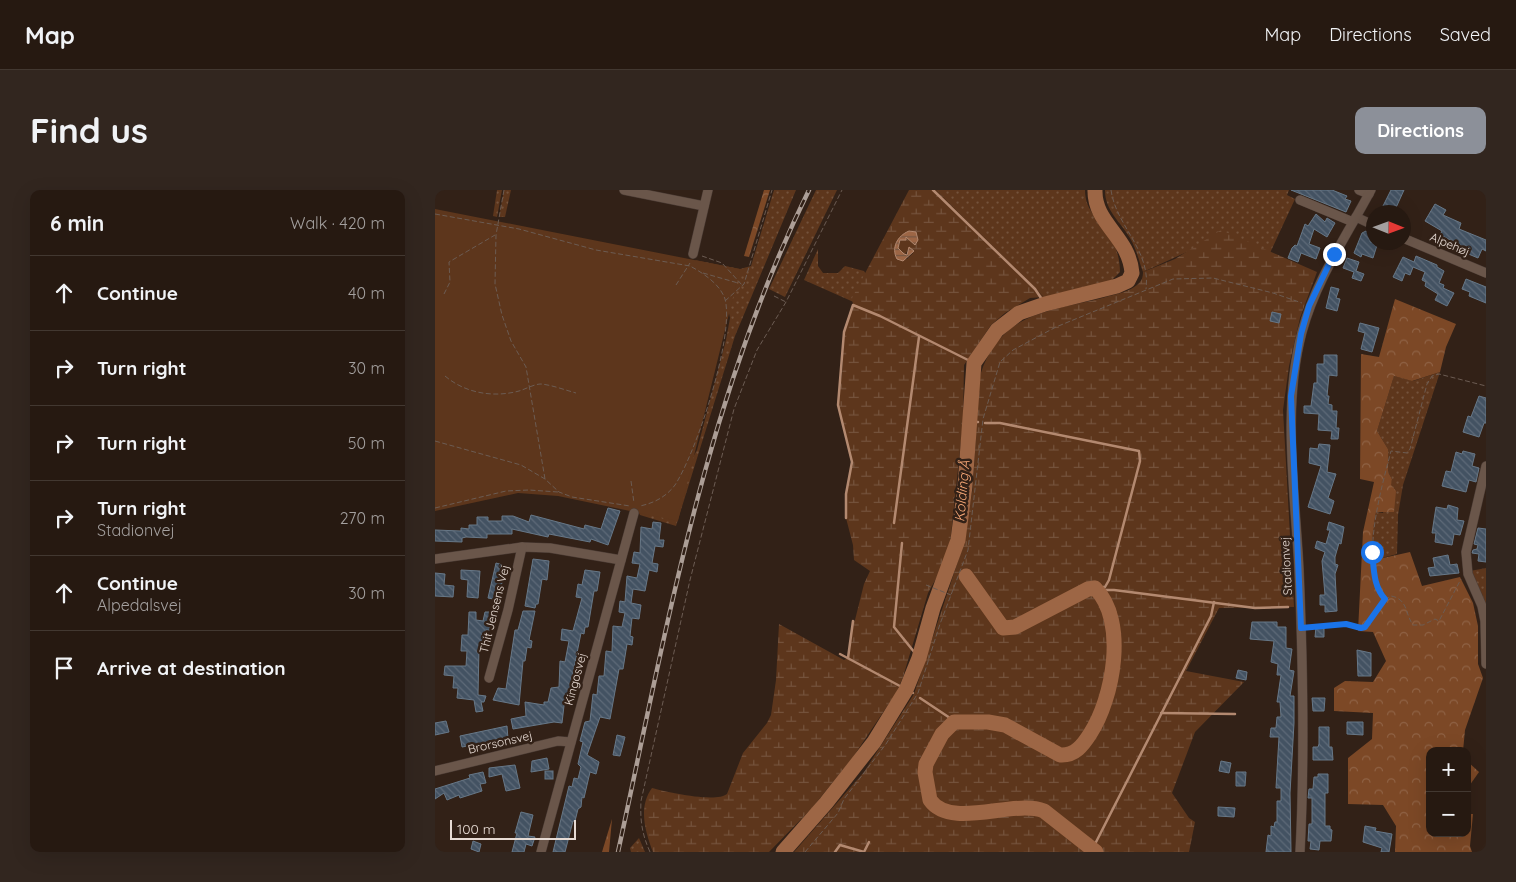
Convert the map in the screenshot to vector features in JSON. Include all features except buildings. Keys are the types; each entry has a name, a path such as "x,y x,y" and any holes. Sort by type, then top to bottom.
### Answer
{"street":[{"path":"624,190 704,206"},
{"path":"693,254 708,190"},
{"path":"1359,190 1370,192"},
{"name":"Stadionvej","path":"1300,852 1303,682 1291,396 1301,334 1309,306 1319,283 1370,192"},
{"path":"1301,200 1366,223"},
{"name":"Alpehøj","path":"1411,241 1486,273"},
{"path":"1486,466 1469,531 1466,552 1468,574 1482,606 1486,664"},
{"name":"Kingosvej","path":"541,852 634,510"},
{"path":"435,559 522,547 550,548 621,560"},
{"name":"Thit Jensens Vej","path":"489,678 509,610 522,547"},
{"name":"Brorsonsvej","path":"435,771 558,741 571,742"}],"path":[{"path":"504,190 495,235 495,284 502,315 511,341 526,367 545,479"},
{"path":"725,301 743,285 772,190"},
{"path":"650,852 642,834 640,819 641,801 690,580 734,409 757,350 786,302 842,190"},
{"path":"1111,190 1115,207 1139,246 1148,276 1146,289"},
{"path":"435,214 497,225 596,250 690,266 703,273 740,283"},
{"path":"444,294 450,282 449,262 495,235"},
{"path":"693,254 722,263 740,283 748,285"},
{"path":"677,285 690,266"},
{"path":"435,508 507,492 529,490 559,492 634,510 662,498 674,485 696,443 724,340 727,315 725,301 716,285 703,273"},
{"path":"805,852 838,813 845,799 886,744 915,698 967,550 982,428 1000,362 1013,350 1056,327 1173,279 1213,278 1273,293 1309,306"},
{"path":"774,296 786,302"},
{"path":"1385,599 1378,591 1372,552 1378,502 1391,451 1407,453 1410,449 1427,384 1432,376 1439,374 1486,386"},
{"path":"445,376 469,390 487,394 507,393 542,384 576,393"},
{"path":"435,441 521,465 545,479 559,492"},
{"path":"631,481 634,510"},
{"path":"1301,628 1346,624 1361,628 1365,627 1385,599 1391,596 1397,597 1409,611 1413,625 1423,625 1435,619 1439,621 1460,580 1468,574"},
{"path":"926,585 952,596"}],"green space":[{"path":"497,190 502,190 497,217 493,216"},
{"path":"504,190 511,190 505,217 499,217"},
{"path":"764,190 770,190 749,257 744,256"},
{"path":"774,190 796,190 735,336 676,526 640,515 639,513 678,484 697,450 726,340 730,318 725,294 695,260 740,269 751,266"},
{"path":"816,190 837,190 785,297 769,289"},
{"path":"909,190 936,190 1044,297 1030,298 1005,313 991,325 964,365 963,422 950,544 943,566 928,593 903,677 896,693 853,757 812,808 769,852 653,852 647,836 644,819 645,803 652,788 702,797 727,794 743,753 767,723 771,715 776,680 779,624 844,660 848,658 853,622 864,584 870,571 854,560 853,545 846,518 846,494 852,462 838,405 842,375 844,332 853,305 852,298","holes":["901,239 898,248 905,255 909,248 913,253 907,259 897,258 895,248 897,241"]},
{"path":"936,190 1085,190 1088,204 1094,216 1115,246 1120,272 1111,281 1044,297"},
{"path":"1105,190 1289,190 1287,195 1295,199 1270,253 1275,255 1189,251 1143,272 1132,242 1107,204"},
{"path":"435,209 740,269 678,521 558,496 518,493 435,511"},
{"path":"1221,230 1317,272 1300,318 1289,366 1283,410 1294,607 1219,608 1186,671 1244,682 1195,732 1172,793 1189,818 1195,822 1189,852 794,852 864,772 914,694 963,546 973,487 979,381 986,359 994,346 1010,329 1033,316 1131,289 1140,282 1143,272 1175,259"},
{"path":"818,249 818,266 823,273 838,273 845,266 864,271 877,291 885,316 804,280"},
{"path":"1395,299 1456,324 1446,347 1440,372 1412,381 1394,376 1377,431 1388,449 1388,472 1392,479 1391,485 1396,491 1394,512 1376,512 1372,548 1374,560 1410,552 1422,586 1460,577 1473,603 1478,626 1478,664 1483,678 1465,730 1463,747 1426,747 1426,837 1471,837 1470,846 1472,852 1395,852 1396,826 1383,805 1348,804 1348,758 1372,739 1373,713 1334,711 1334,688 1345,681 1373,682 1386,661 1373,632 1358,631 1363,532 1374,482 1360,479 1361,354 1379,357"},
{"path":"1440,372 1403,485 1398,515 1397,554 1374,560 1372,533 1376,512 1383,513 1392,479 1388,472 1388,449 1377,431 1394,376 1413,381"},
{"path":"1486,568 1486,612 1470,571"},
{"path":"1471,765 1479,772 1471,783"},
{"path":"1471,814 1473,814 1471,835"},
{"path":"612,819 609,852 602,852"},
{"path":"639,838 645,852 631,852 630,848"}],"shaded area":[{"path":"909,231 916,232 918,240 915,245 906,237 906,240 900,240 898,248 904,254 907,255 909,247 914,251 903,261 897,259 895,247 898,239"}],"waterway":[{"path":"933,190 1035,289 1045,304"},
{"name":"Kolding Å","path":"783,852 826,803 874,742 906,690 919,658 933,608 958,540 965,486 974,363 997,330 1019,313 1045,304 1117,286 1128,281 1132,273 1130,260 1125,249 1100,212 1096,202 1095,190"},
{"path":"846,518 846,494 852,462 838,405 844,332 853,305 880,316 974,363"},
{"path":"894,523 919,337"},
{"path":"970,422 978,422"},
{"path":"985,423 1000,423 1139,451 1140,461 1109,580 1105,587 1095,589"},
{"path":"902,543 894,627 919,658"},
{"path":"966,576 1003,628 1015,627 1088,589 1095,588 1105,602 1111,620 1114,639 1110,681 1105,701 1090,734 1081,746 1070,754 1060,755 1005,725 988,722 954,722 942,734 926,764 925,772 930,800 940,809 952,813 967,814 1016,808 1031,808 1044,811 1096,852"},
{"path":"1097,590 1114,590 1255,608 1288,607"},
{"path":"1093,848 1211,616 1214,602"},
{"path":"848,658 853,621"},
{"path":"840,654 913,693"},
{"path":"920,698 956,722"},
{"path":"1161,713 1235,714"},
{"path":"835,852 840,845 864,852 869,842"}],"railway":[{"path":"618,852 673,599 693,515 716,432 743,350 773,269 809,190"}],"route":[{"path":"1334,254 1309,306 1294,369 1291,396 1301,628 1346,624 1361,628 1365,627 1385,599 1378,591 1372,552"}]}
